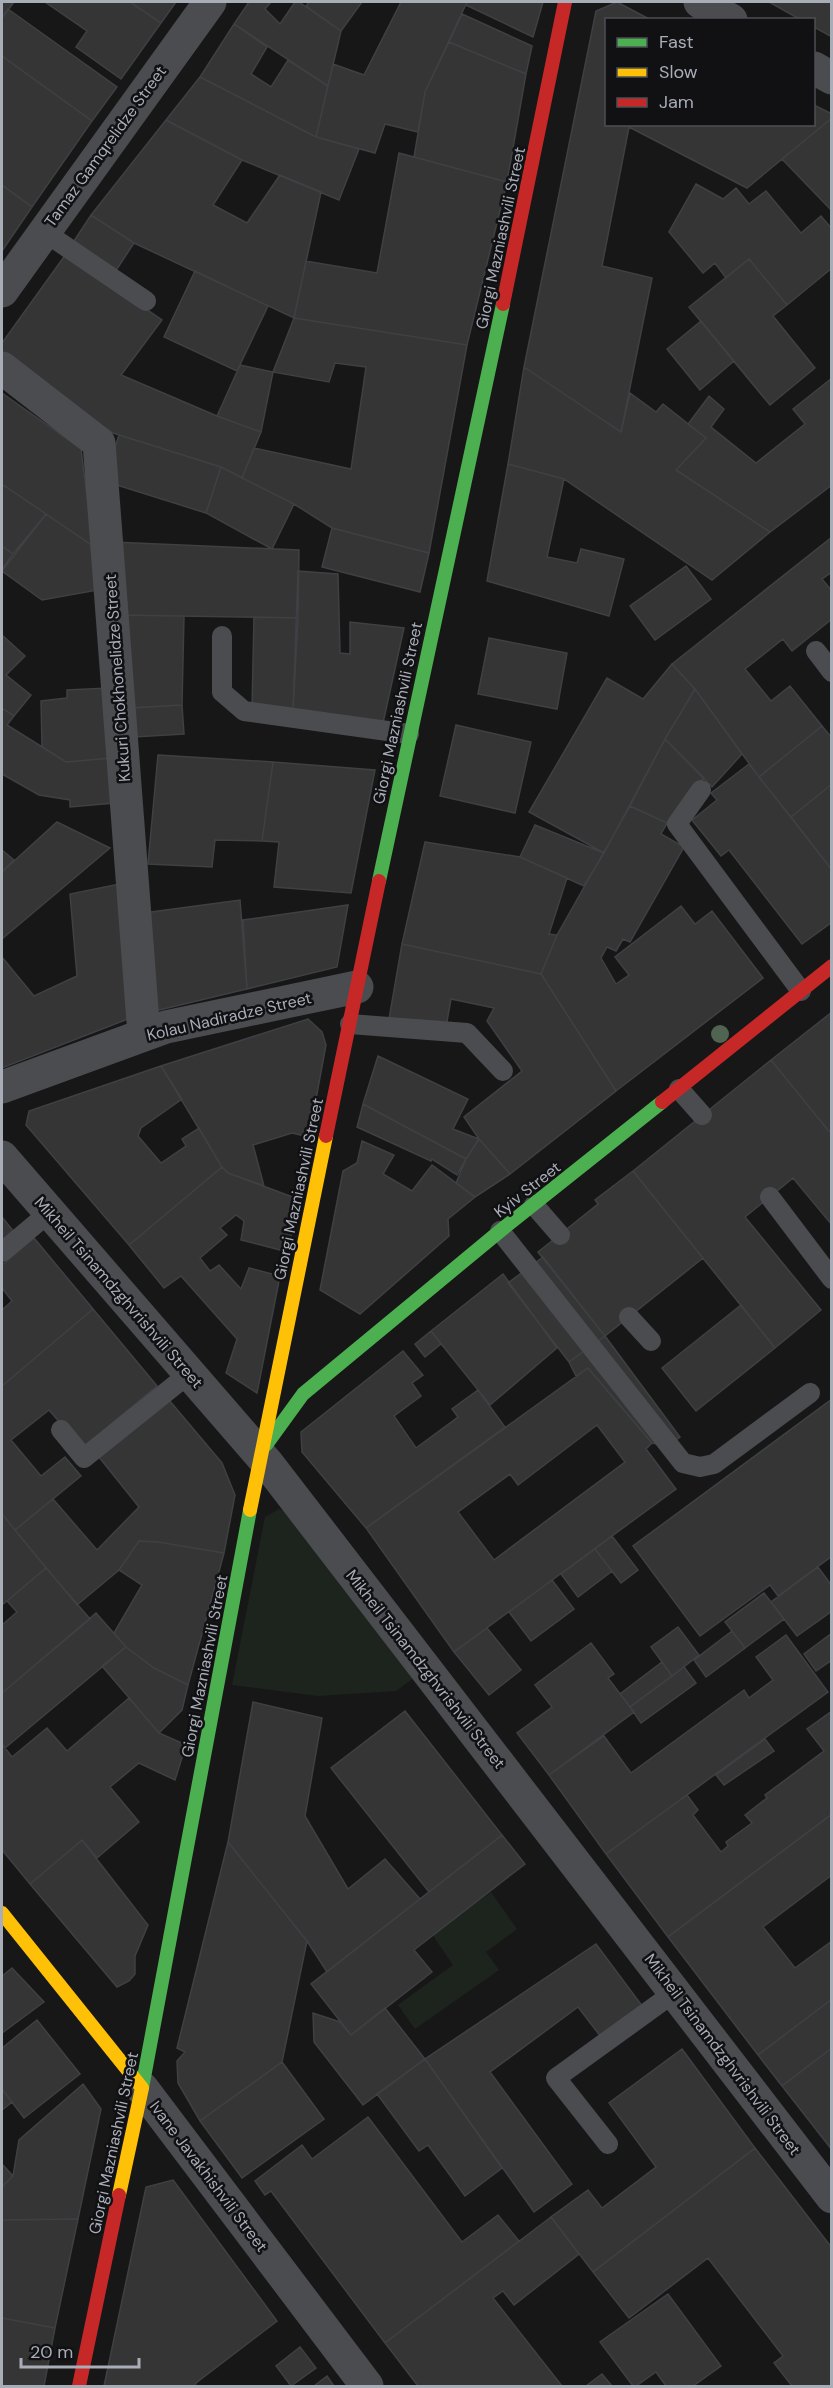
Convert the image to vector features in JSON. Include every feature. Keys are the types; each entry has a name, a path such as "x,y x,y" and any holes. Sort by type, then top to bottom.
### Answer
{"main road":[{"name":"Giorgi Mazniashvili Street","path":"79,2386 142,2088 260,1454 409,734 526,200 566,2"},
{"name":"Kyiv Street","path":"260,1454 303,1394 500,1231 831,966"},
{"name":"Ivane Javakhishvili Street","path":"2,1913 142,2088"}],"street":[{"name":"Tamaz Gamqrelidze Street","path":"2,291 210,2"},
{"path":"815,69 831,78"},
{"name":"Kukuri Chokhonelidze Street","path":"2,368 99,443 144,1035"},
{"name":"Kolau Nadiradze Street","path":"2,1087 166,1027 357,987"},
{"name":"Mikheil Tsinamdzghvrishvili Street","path":"2,1157 260,1454 831,2197"},
{"name":"Ivane Javakhishvili Street","path":"142,2088 367,2386"}],"lane":[{"path":"44,231 146,301"},
{"path":"222,636 222,692 244,711 409,734"},
{"path":"816,651 831,672"},
{"path":"701,790 677,824 801,991"},
{"path":"350,1024 467,1033 503,1071"},
{"path":"679,1089 702,1115"},
{"path":"770,1197 831,1279"},
{"path":"534,1205 560,1235"},
{"path":"2,1252 50,1212"},
{"path":"500,1231 683,1463 700,1467 714,1464 810,1393"},
{"path":"629,1317 651,1341"},
{"path":"61,1430 84,1458 190,1373"},
{"path":"608,2144 555,2078 675,1992"}],"shaded area":[{"path":"279,1509 292,1513 415,1677 396,1691 318,1696 232,1685 265,1517"},
{"path":"491,1892 517,1929 486,1952 499,1970 415,2029 398,2005 453,1965 432,1934"}],"building":[{"path":"2,2 14,2 2,18"},
{"path":"45,2 130,2 161,23 121,79 76,47 87,31"},
{"path":"130,2 176,2 161,23"},
{"path":"249,2 271,2 265,9 280,24 295,2 299,2 341,31 328,86 234,24"},
{"path":"309,2 362,2 341,31 306,6"},
{"path":"401,2 467,2 425,92 418,132 385,124 375,153 316,137 333,64 364,75"},
{"path":"467,2 543,2 533,37 466,5"},
{"path":"617,2 647,18 605,18 605,126 815,126 815,106 832,114 832,118 747,188 629,127 602,266 652,278 621,432 524,367 596,11"},
{"path":"769,2 832,2 832,37 815,28 815,18 797,18"},
{"path":"8,9 117,87 92,121 2,56 2,18"},
{"path":"462,14 532,46 526,74 449,42"},
{"path":"234,24 267,47 251,74 271,87 288,60 328,86 316,137 200,77"},
{"path":"449,42 526,74 507,182 414,157 425,92"},
{"path":"2,56 92,121 32,207 2,185"},
{"path":"200,77 316,137 359,149 339,200 242,160 166,120"},
{"path":"832,118 832,211 782,159"},
{"path":"166,120 242,160 213,205 247,223 280,175 321,192 294,318 134,243 91,215"},
{"path":"399,153 507,182 467,345 294,318 306,261 377,273"},
{"path":"696,184 723,199 736,188 749,204 766,191 801,233 821,216 832,229 832,268 787,305 749,259 726,278 715,263 703,273 669,232"},
{"path":"2,185 32,207 2,251"},
{"path":"91,215 134,243 115,272 72,244"},
{"path":"66,254 162,320 121,375 261,432 242,478 221,467 113,433 2,363 2,343"},
{"path":"749,259 787,305 773,316 815,368 770,405 689,307"},
{"path":"195,271 268,306 237,371 164,337"},
{"path":"294,318 467,345 429,553 332,528 294,504 242,478 254,448 351,469 366,367 335,363 329,382 273,372"},
{"path":"701,321 734,361 700,390 667,349"},
{"path":"240,365 273,372 261,432 217,416"},
{"path":"524,367 621,432 630,393 656,412 663,404 706,438 676,470 770,532 712,580 564,479 508,464"},
{"path":"832,378 832,485 770,532 676,470 706,438 688,424 709,396 724,409 711,427 756,463 805,424 793,409"},
{"path":"2,393 81,449 93,546 2,484"},
{"path":"119,435 221,467 206,513 104,481"},
{"path":"508,464 564,479 547,557 577,563 581,549 624,559 609,616 487,581"},
{"path":"221,467 294,504 272,549 206,513"},
{"path":"2,484 46,514 13,554 2,546"},
{"path":"46,514 93,546 98,590 42,600 2,571"},
{"path":"332,528 429,553 420,592 322,567"},
{"path":"832,537 832,572 822,579 832,591 832,619 792,651 783,639 745,669 771,701 790,686 822,726 759,777 695,689 672,664"},
{"path":"113,542 299,550 298,618 117,615"},
{"path":"2,546 13,554 2,569"},
{"path":"686,566 711,599 655,640 630,606"},
{"path":"298,571 338,574 340,653 350,654 350,622 404,628 383,723 293,711"},
{"path":"117,615 184,616 182,705 127,708"},
{"path":"254,617 298,618 293,711 252,707"},
{"path":"2,635 25,656 6,675 31,695 14,716 2,708"},
{"path":"489,638 567,653 557,709 478,694"},
{"path":"672,664 695,689 665,739 604,853 529,812 607,678 643,699"},
{"path":"108,688 111,758 66,762 42,747 41,701 67,698 67,690"},
{"path":"695,689 742,754 712,787 665,739"},
{"path":"182,705 184,734 134,737 133,708"},
{"path":"2,708 14,716 7,725 66,762 111,758 115,803 70,807 70,800 39,795 2,774"},
{"path":"456,725 531,742 515,813 440,796"},
{"path":"822,726 832,738 832,784 791,817 759,777"},
{"path":"665,739 704,778 667,823 630,806"},
{"path":"158,755 273,762 262,841 215,840 212,867 148,864"},
{"path":"273,762 375,770 351,893 274,887 279,842 262,841"},
{"path":"749,764 832,870 832,922 802,944 729,850 721,856 692,820 717,800 711,793"},
{"path":"832,784 832,870 791,817"},
{"path":"630,806 667,823 661,834 684,847 630,942 623,939 616,951 607,947 601,958 616,984 629,975 615,957 681,906 695,924 712,911 763,978 616,1091 541,974 557,935"},
{"path":"57,822 110,848 2,939 2,872"},
{"path":"535,825 604,853 584,886 520,857"},
{"path":"425,842 520,857 567,878 549,934 557,935 541,974 402,944"},
{"path":"2,850 14,860 2,872"},
{"path":"120,884 133,1017 2,1068 2,957 34,996 77,976 70,894"},
{"path":"240,900 247,989 155,1011 144,913"},
{"path":"348,905 337,967 247,989 243,920"},
{"path":"402,944 541,974 616,1091 510,1174 479,1139 464,1117 522,1071 487,1021 494,1008 451,999 446,1027 389,1019"},
{"path":"832,1012 832,1135 771,1060"},
{"path":"308,1019 322,1032 326,1045 309,1137 292,1133 253,1145 264,1186 228,1173 222,1167 161,1066"},
{"path":"378,1056 468,1099 453,1129 479,1139 466,1159 363,1104"},
{"path":"771,1060 832,1135 832,1225 793,1178 745,1217 821,1310 775,1348 633,1171"},
{"path":"161,1066 182,1099 141,1128 138,1136 161,1163 186,1146 182,1139 199,1128 222,1167 129,1245 26,1125 29,1111"},
{"path":"363,1104 466,1159 457,1175 432,1159 431,1161 357,1127"},
{"path":"479,1139 510,1174 475,1197 456,1183 466,1159"},
{"path":"362,1141 394,1155 383,1174 412,1191 432,1165 475,1197 448,1219 449,1236 360,1314 320,1290 343,1171 357,1163"},
{"path":"222,1167 228,1173 298,1199 288,1252 241,1240 244,1221 236,1215 220,1228 227,1235 200,1258 210,1271 219,1265 241,1289 249,1268 280,1276 257,1393 226,1373 237,1339 181,1276 164,1288 129,1245"},
{"path":"633,1171 703,1258 605,1336 538,1252 598,1204 595,1200"},
{"path":"2,1217 14,1232 2,1242"},
{"path":"34,1238 93,1309 2,1386 2,1310 12,1301 2,1288 2,1265"},
{"path":"543,1257 605,1336 569,1362 508,1283"},
{"path":"503,1274 557,1348 490,1405 431,1331"},
{"path":"741,1305 775,1348 696,1411 662,1368"},
{"path":"93,1309 157,1386 82,1448 49,1410 11,1440 41,1476 65,1457 81,1476 15,1530 2,1514 2,1386"},
{"path":"431,1331 441,1344 425,1357 415,1344"},
{"path":"605,1336 680,1437 668,1446 652,1443 588,1368 576,1376 569,1362"},
{"path":"403,1351 423,1375 412,1383 421,1396 394,1416 416,1448 458,1417 452,1409 478,1390 505,1427 366,1528 302,1452 301,1432"},
{"path":"588,1368 652,1443 646,1449 676,1489 454,1652 366,1528","holes":["597,1425 625,1462 494,1560 458,1512 510,1474 518,1485"]},
{"path":"832,1399 832,1556 778,1596 770,1585 700,1636 633,1546"},
{"path":"169,1400 222,1463 235,1495 224,1553 139,1541 119,1570 77,1605 15,1530 53,1499 97,1550 139,1507 99,1457"},
{"path":"2,1514 46,1568 2,1605"},
{"path":"612,1536 638,1570 621,1583 595,1549"},
{"path":"139,1541 224,1553 188,1685 154,1668 126,1647 114,1633 142,1585 119,1570"},
{"path":"595,1549 612,1571 578,1597 561,1574"},
{"path":"818,1567 832,1586 832,1611 797,1636 771,1602"},
{"path":"46,1568 90,1619 2,1693 2,1625 17,1612 7,1601"},
{"path":"552,1580 574,1609 531,1641 509,1612"},
{"path":"764,1593 784,1619 745,1648 725,1622"},
{"path":"96,1613 126,1647 5,1748 2,1744 2,1693"},
{"path":"678,1627 699,1655 672,1676 651,1647"},
{"path":"487,1628 521,1670 489,1695 454,1652"},
{"path":"732,1631 745,1648 706,1677 694,1660"},
{"path":"832,1633 832,1660 816,1671 804,1654"},
{"path":"786,1635 828,1692 606,1854 549,1775 604,1736 631,1773 744,1690 749,1698 773,1680 756,1657"},
{"path":"591,1643 614,1674 608,1678 634,1712 549,1775 517,1733 552,1707 535,1685"},
{"path":"126,1647 154,1668 188,1685 182,1710 159,1733 102,1666"},
{"path":"662,1662 672,1676 630,1707 620,1694"},
{"path":"684,1667 696,1683 641,1723 630,1707"},
{"path":"129,1698 159,1733 186,1745 175,1780 139,1763 110,1787 139,1822 97,1858 82,1840 30,1884 2,1850 2,1744 12,1757 47,1728 67,1751"},
{"path":"253,1702 322,1718 305,1816 348,1889 385,1859 420,1899 327,1972 307,1941 228,1842"},
{"path":"405,1711 502,1835 429,1892 331,1768"},
{"path":"832,1711 832,1814 668,1937 606,1854 687,1795 698,1810 693,1815 721,1852 728,1846 726,1842 752,1823 745,1815 767,1798 765,1795 824,1751 807,1729"},
{"path":"765,1739 774,1751 724,1785 716,1775"},
{"path":"832,1814 832,1875 763,1927 795,1968 832,1941 832,1999 758,2055 668,1937"},
{"path":"502,1835 525,1864 414,1950 432,1972 351,2035 311,1984"},
{"path":"82,1840 148,1925 135,1956 135,1974 129,1981 117,1987 30,1884"},
{"path":"228,1842 307,1941 282,2062 200,2121 178,2083 177,2061 185,2052 177,2048"},
{"path":"596,1944 643,2007 601,2037 578,2007 490,2072 572,2184 534,2212 425,2059"},
{"path":"12,1968 44,2002 2,2033 2,1976"},
{"path":"832,1999 832,2048 782,2086 758,2055"},
{"path":"385,2008 425,2059 363,2105 314,2042 313,2013 340,2022 351,2035"},
{"path":"37,2020 80,2074 24,2118 2,2089 2,2048"},
{"path":"832,2048 832,2150 782,2086"},
{"path":"682,2049 755,2148 593,2272 551,2217 588,2190 602,2208 656,2167 609,2103"},
{"path":"425,2059 502,2168 465,2196 428,2145 419,2151 377,2094"},
{"path":"282,2062 324,2119 242,2178 200,2121"},
{"path":"83,2084 101,2109 78,2219 2,2220 2,2187 13,2176 19,2140"},
{"path":"2,2089 12,2102 2,2110"},
{"path":"368,2117 462,2242 498,2215 519,2241 385,2343 271,2191 265,2195 255,2181 302,2145 312,2159"},
{"path":"755,2148 832,2248 832,2386 792,2386 774,2363 783,2356 708,2258 629,2318 593,2272"},
{"path":"2,2164 13,2176 2,2187"},
{"path":"173,2180 277,2321 195,2386 104,2386 146,2187"},
{"path":"551,2217 579,2254 514,2305 503,2291 493,2298 562,2386 418,2386 385,2343"},
{"path":"78,2219 55,2328 2,2318 2,2220"},
{"path":"668,2294 721,2366 693,2386 666,2386 656,2372 633,2386 600,2342"},
{"path":"2,2318 55,2328 44,2386 2,2386"},
{"path":"300,2347 316,2368 291,2386 276,2366"},
{"path":"602,2374 612,2386 586,2386"},
{"path":"327,2376 334,2386 314,2386"}],"traffic: fast":[{"path":"379,881 503,304"},
{"path":"266,1445 303,1394 500,1231 662,1102"},
{"path":"142,2088 250,1510"}],"traffic: slow":[{"path":"250,1510 326,1136"},
{"path":"2,1913 142,2088 119,2195"}],"traffic: jam":[{"path":"503,304 565,2"},
{"path":"326,1136 379,881"},
{"path":"662,1102 832,966"},
{"path":"79,2386 119,2195"}]}
